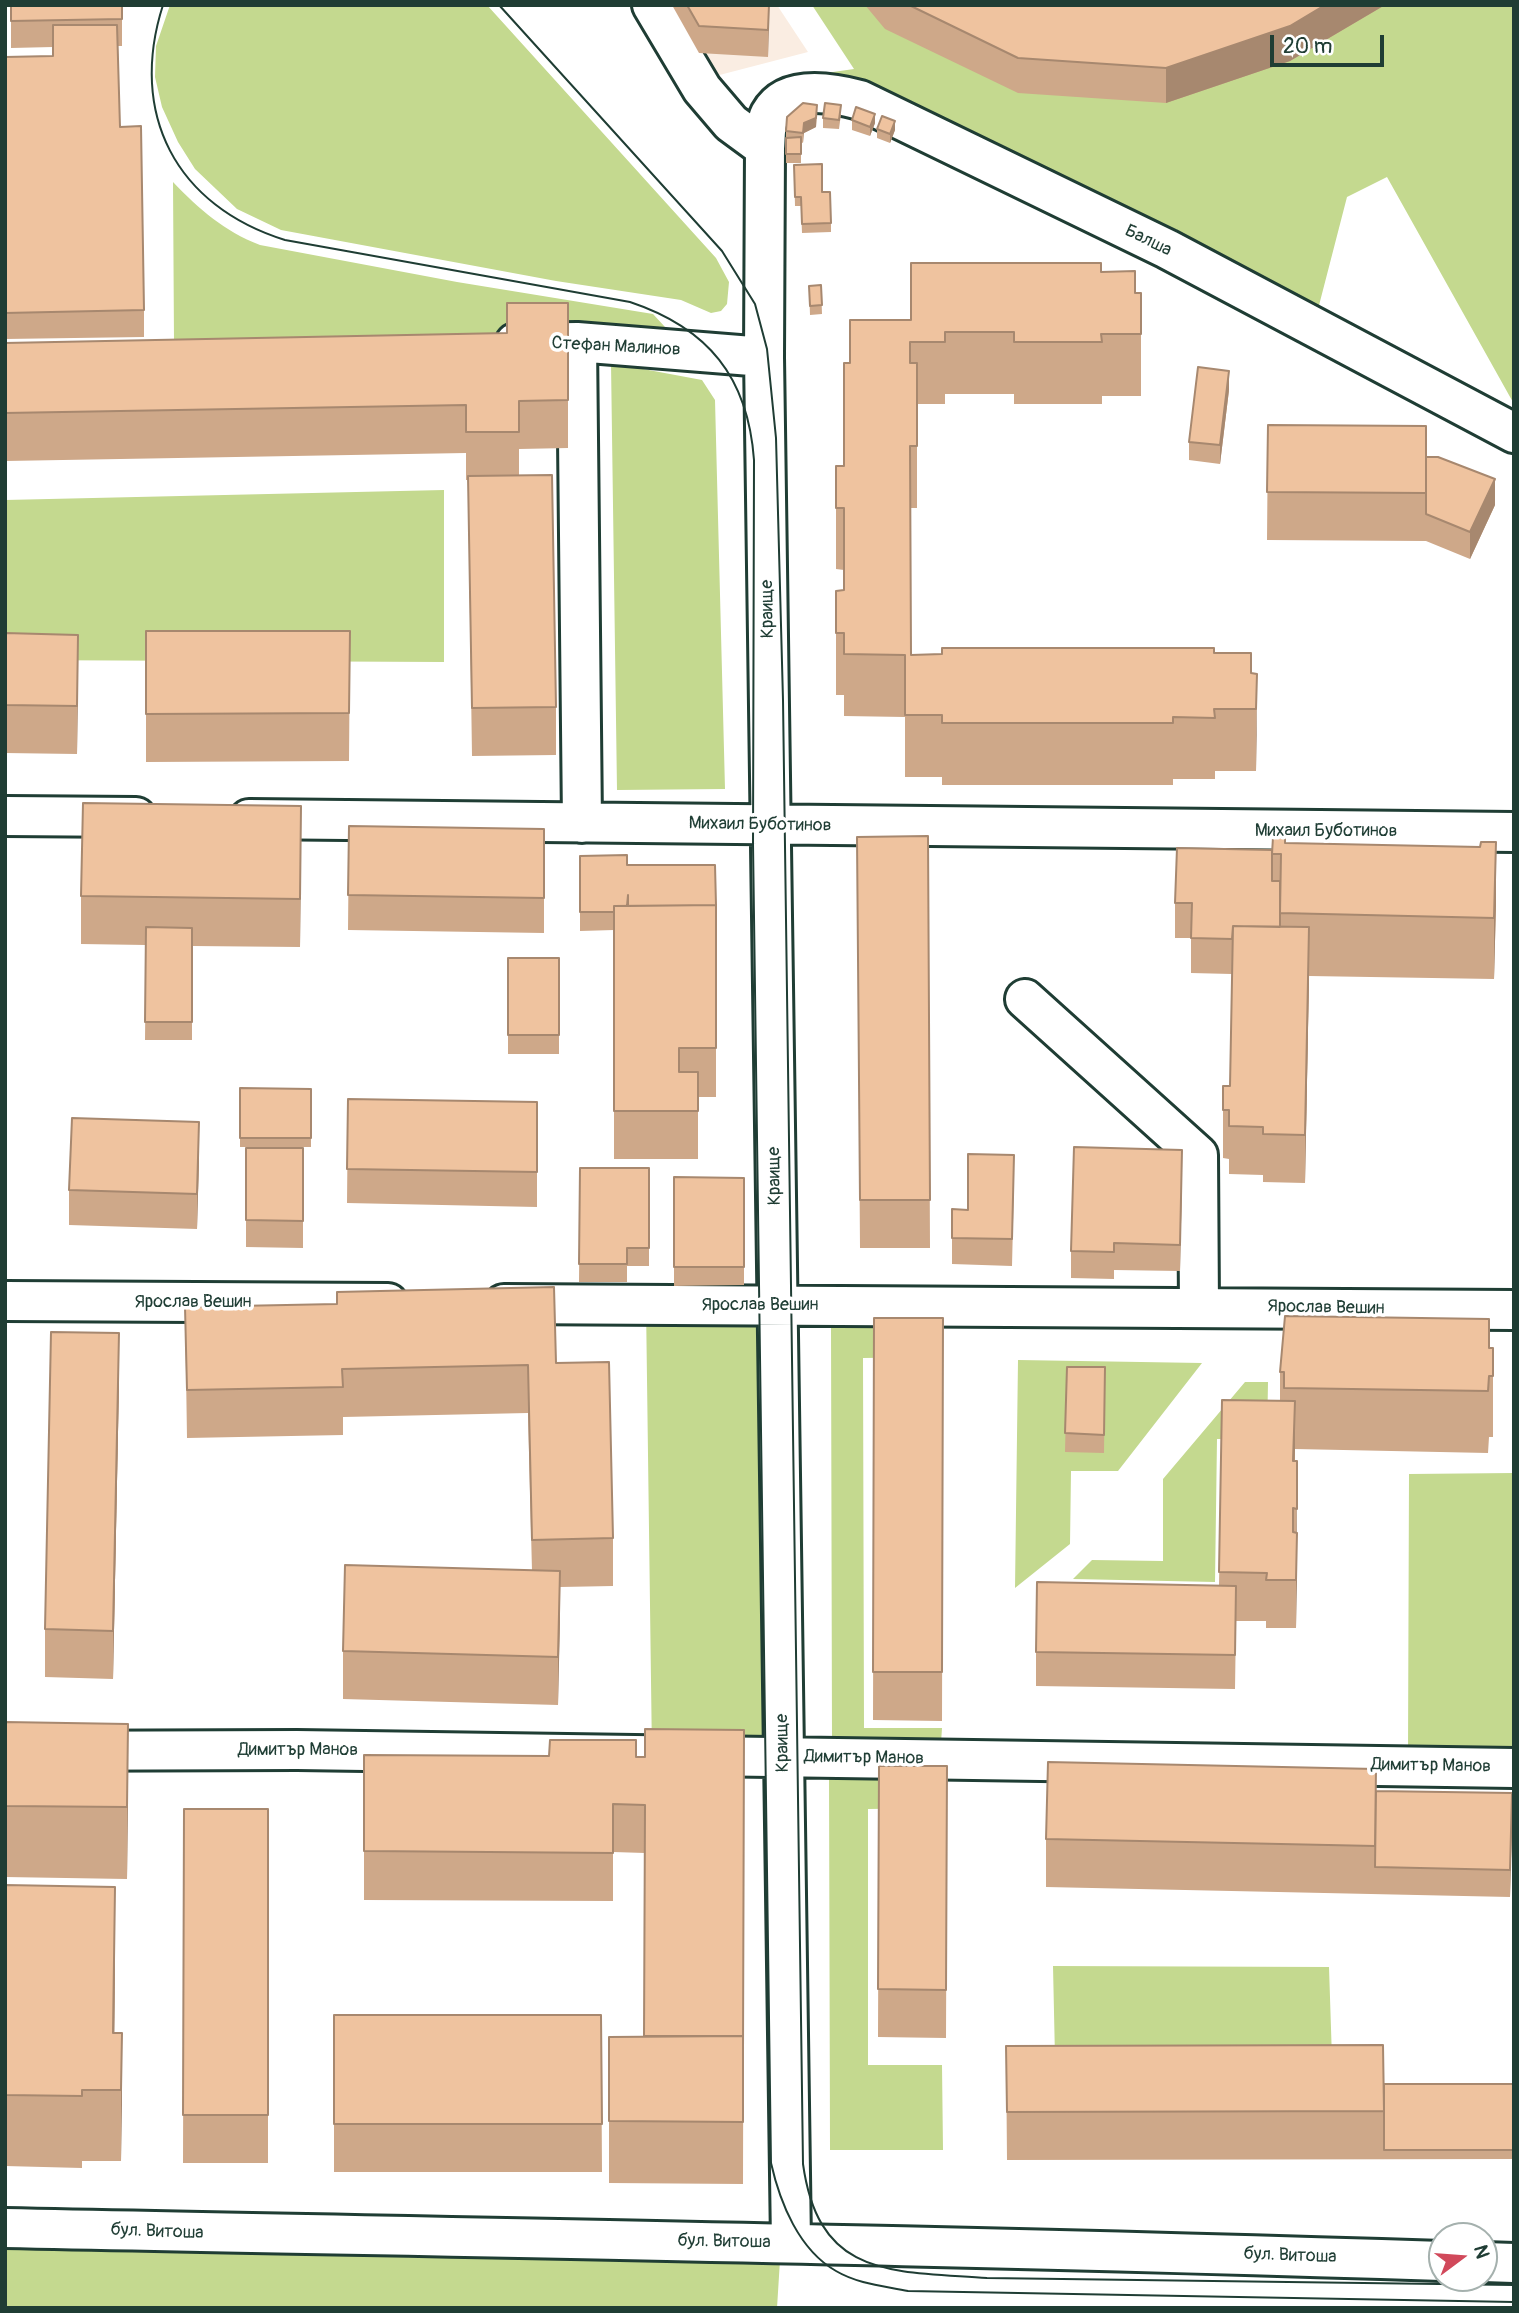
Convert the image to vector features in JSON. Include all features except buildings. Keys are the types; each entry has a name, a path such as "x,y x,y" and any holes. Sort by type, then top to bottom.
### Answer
{"street":[{"path":"652,5 702,89 731,123 769,129"},
{"name":"Балша","path":"769,129 788,100 804,94 836,94 860,100 1167,249 1514,433"},
{"name":"Краище","path":"769,129 764,357 791,2243"},
{"path":"577,342 582,823"},
{"name":"Стефан Малинов","path":"481,344 577,342 764,357"},
{"path":"5,816 174,818"},
{"name":"Михаил Буботинов","path":"215,818 1514,832"},
{"path":"1025,999 1198,1155 1199,1308"},
{"name":"Ярослав Вешин","path":"5,1301 418,1303"},
{"name":"Ярослав Вешин","path":"471,1303 1514,1310"},
{"name":"Димитър Манов","path":"5,1751 297,1750 1514,1768"},
{"name":"бул. Витоша","path":"5,2228 294,2236 791,2243 1428,2261"}],"shaded area":[{"path":"664,5 777,5 808,52 708,78"}],"green space":[{"path":"170,5 487,5 716,258 729,282 727,304 721,311 711,313 681,300 556,281 281,230 237,209 195,169 178,142 162,107 155,77 156,46"},
{"path":"812,5 1514,5 1514,404 1387,177 1347,197 1316,317 826,73 854,69"},
{"path":"173,182 213,219 260,245 457,282 653,314 665,327 649,337 174,342"},
{"path":"611,363 702,380 715,400 725,789 617,790"},
{"path":"444,490 444,662 5,660 5,500"},
{"path":"646,1304 760,1305 765,1757 652,1755"},
{"path":"831,1326 942,1326 941,1357 863,1358 864,1728 942,1728 941,1743 832,1743"},
{"path":"1018,1360 1202,1363 1118,1471 1071,1471 1070,1544 1015,1588"},
{"path":"1245,1382 1268,1382 1267,1439 1217,1439 1215,1582 1073,1579 1092,1560 1163,1561 1163,1479"},
{"path":"1514,1473 1514,1751 1408,1751 1409,1474"},
{"path":"829,1772 943,1773 942,1808 868,1809 868,2065 942,2065 943,2150 830,2150"},
{"path":"1053,1966 1329,1967 1332,2059 1055,2058"},
{"path":"5,2240 780,2260 777,2308 5,2307"}],"tram line":[{"path":"163,5 154,45 152,83 157,118 170,151 189,179 215,204 247,225 285,240 630,302 681,326 702,342 733,380 743,404 754,460 753,844 771,2163 793,2224 812,2251 836,2271 862,2282 908,2291 1514,2302"},
{"path":"499,5 722,251 755,304 767,349 776,438 783,700 803,2164 812,2202 825,2229 843,2249 865,2262 920,2273 987,2278 1514,2285"}]}
